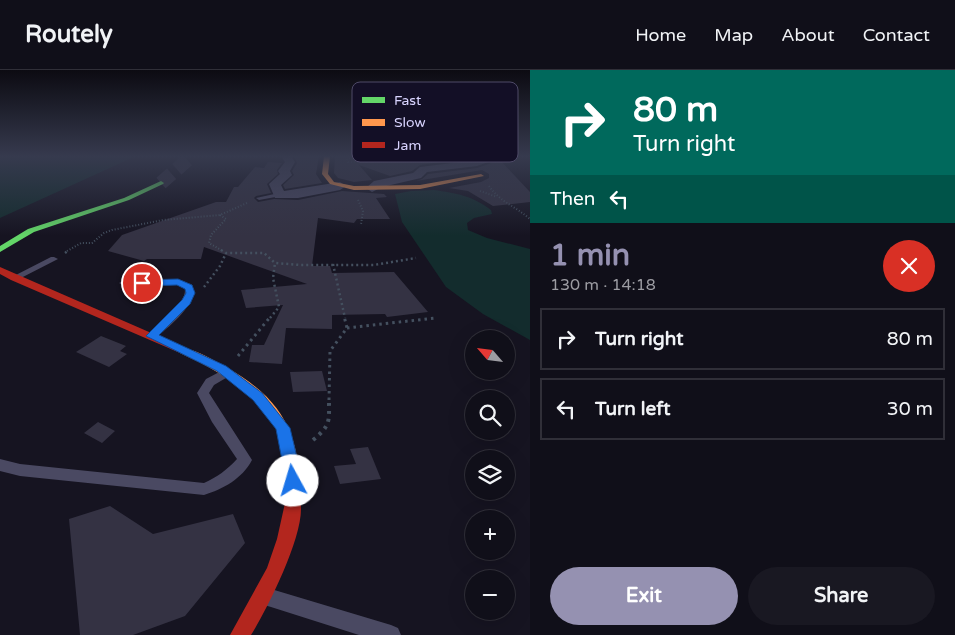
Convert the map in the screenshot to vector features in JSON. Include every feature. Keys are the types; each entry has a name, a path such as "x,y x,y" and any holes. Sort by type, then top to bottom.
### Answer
{"street":[{"path":"277,182 275,184 279,195 298,194 340,186"},
{"path":"332,182 354,188 426,187 449,182"},
{"path":"372,188 386,182"},
{"path":"0,250 10,241 38,227 120,202 161,183"},
{"path":"0,270 14,278 152,336 224,370 244,384 268,407 283,428 293,470 292,517 286,544 264,596 240,635"}],"lane":[{"path":"259,198 279,195"},
{"path":"14,278 54,259"},
{"path":"124,283 178,282 189,287 190,293 186,302 152,336"},
{"path":"0,465 20,470 204,489 216,485 227,479 245,460 208,404 203,393 210,382 224,370"},
{"path":"264,596 391,635"}],"path":[{"path":"354,188 363,211 361,224"},
{"path":"54,259 81,243 92,243 104,233 112,230 163,220 220,215 259,198"},
{"path":"497,198 516,207 530,219"},
{"path":"220,215 226,219 211,235 209,243 226,253 264,253 275,263 301,265 374,265 416,258"},
{"path":"224,370 243,352 279,307 273,278 275,263"},
{"path":"333,264 347,328"},
{"path":"289,454 304,450 326,429 329,420 330,351 347,328 435,318"}],"green space":[{"path":"0,182 78,182 0,218"},
{"path":"434,190 450,192 478,201 491,210 492,214 474,218 467,223 468,230 487,238 530,249 530,340 483,314 446,287 402,222 395,194"}],"building":[{"path":"242,182 269,182 267,184 271,193 256,196 254,198 258,202 274,199 298,200 342,191 384,194 387,197 376,198 390,219 357,219 354,223 318,218 312,266 330,266 332,273 394,272 428,312 387,317 385,314 332,315 332,329 286,328 282,364 249,362 252,345 264,345 283,305 246,308 241,290 307,284 204,247 201,259 147,259 144,261 108,251 122,235 216,202 226,202 234,187 238,187"},
{"path":"286,182 322,183 285,189 283,185"},
{"path":"479,182 521,182 530,192 530,202 493,206 468,191 449,188"},
{"path":"101,336 126,346 120,351 127,354 109,367 76,352"},
{"path":"322,371 327,391 293,392 290,372"},
{"path":"98,422 115,431 102,443 84,433"},
{"path":"368,447 381,479 340,484 334,466 356,464 350,449"},
{"path":"110,506 153,534 233,514 245,543 185,616 133,635 80,635 69,519"}],"traffic: fast":[{"path":"0,250 15,239 31,231 126,199 161,183"}],"traffic: slow":[{"path":"332,182 354,188 420,187 446,182"},
{"path":"184,351 242,382 266,404 276,417 284,431 291,457 293,503"}],"traffic: jam":[{"path":"0,270 14,278 184,351"},
{"path":"240,635 259,604 281,555 293,503"}],"route":[{"path":"142,283 178,282 189,287 191,291 189,297 182,308 152,336 221,368 244,384 268,407 283,428 288,442 293,481"}]}
